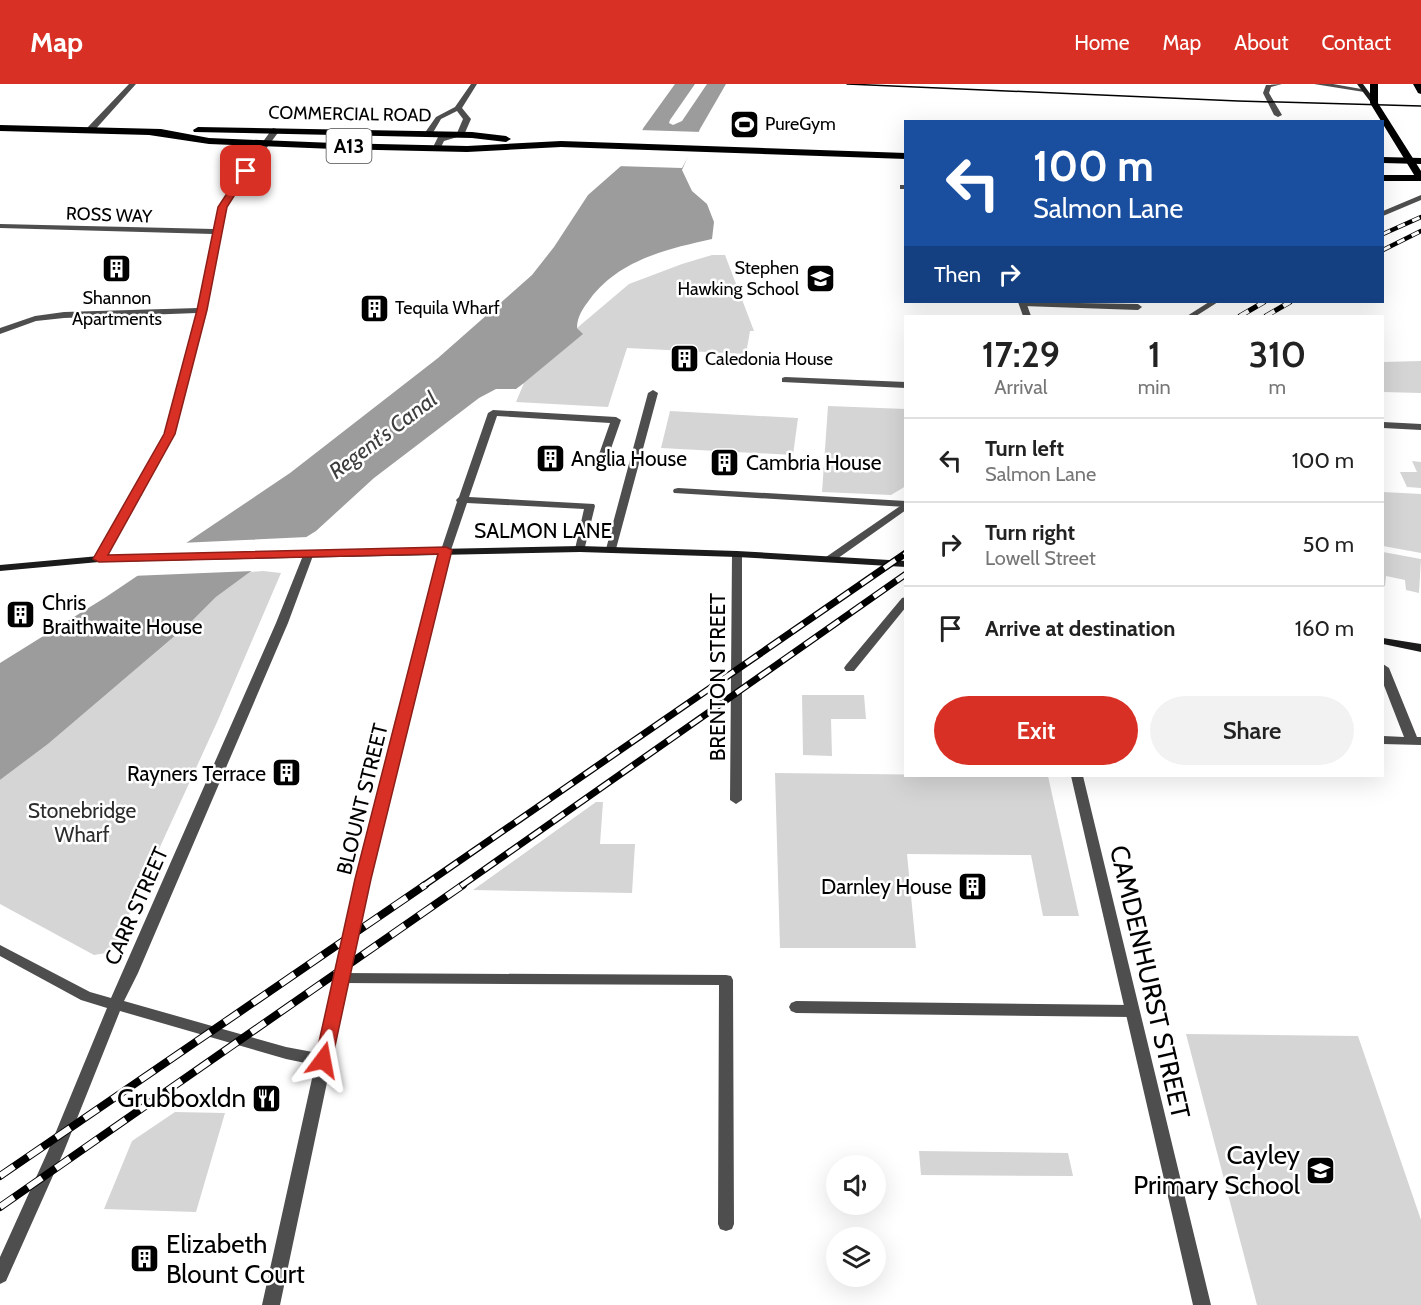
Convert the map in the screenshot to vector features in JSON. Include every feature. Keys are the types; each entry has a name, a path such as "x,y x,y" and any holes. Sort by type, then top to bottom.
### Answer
{"highway":[{"name":"COMMERCIAL ROAD","path":"0,128 150,132 219,129 428,134 549,144 904,156"},
{"name":"COMMERCIAL ROAD","path":"150,132 209,141 436,149 549,144"},
{"path":"1384,160 1415,161"},
{"path":"1384,178 1421,178"}],"main road":[{"path":"1417,84 1421,91"},
{"path":"1376,86 1374,103 1415,161 1421,178"}],"street":[{"path":"90,130 133,84"},
{"path":"428,134 438,118 458,108 474,84"},
{"path":"1278,115 1266,93 1268,86 1279,84"},
{"path":"1317,84 1362,87 1374,103"},
{"path":"436,149 441,139 460,135 467,119 458,108"},
{"path":"99,559 170,434 202,310 223,207 276,130"},
{"path":"1384,214 1421,197"},
{"name":"ROSS WAY","path":"0,226 218,232"},
{"path":"1045,303 1138,307"},
{"path":"1193,315 1212,303"},
{"path":"0,332 35,319 64,315 202,310"},
{"path":"785,380 904,385"},
{"path":"611,549 652,393"},
{"name":"BLOUNT STREET","path":"271,1305 363,879 446,550 461,500 493,413 616,420 602,460"},
{"path":"1384,425 1421,427"},
{"path":"678,491 904,505"},
{"path":"461,500 590,506 580,549"},
{"path":"830,559 904,506"},
{"name":"SALMON LANE","path":"0,568 99,559 580,549 737,554 904,564"},
{"name":"CARR STREET","path":"0,1276 60,1140 115,1005 131,973 282,623 309,553"},
{"name":"BRENTON STREET","path":"736,800 737,554"},
{"path":"850,668 904,602"},
{"path":"1384,641 1421,648"},
{"path":"1384,670 1416,741 1384,740"},
{"name":"CAMDENHURST STREET","path":"1077,777 1202,1305"},
{"path":"0,950 86,996 286,1053 323,1060"},
{"path":"342,978 726,980 726,1224"},
{"path":"796,1007 1131,1011"}],"green space":[{"path":"712,255 725,255 754,331 750,331 746,354 627,348 608,407 516,402 524,383 582,334 577,328 629,284"},
{"path":"1421,361 1421,393 1384,392 1384,362"},
{"path":"828,406 904,409 904,487 891,495 822,492"},
{"path":"670,411 798,418 793,455 661,448"},
{"path":"1412,461 1421,462 1421,488 1407,487 1400,472 1417,472"},
{"path":"1384,492 1421,494 1421,553 1384,546"},
{"path":"1384,552 1421,559 1419,593 1406,590 1405,580 1386,576 1385,586"},
{"name":"Stonebridge Wharf","path":"250,572 281,573 218,720 112,952 94,955 0,904 0,780 48,744 190,623 216,597"},
{"path":"802,695 864,695 866,719 831,719 832,756 803,755"},
{"path":"775,773 904,774 904,777 1048,777 1079,916 1043,916 1031,855 907,854 916,948 780,948"},
{"path":"596,802 603,802 600,844 635,844 632,893 473,890"},
{"path":"1186,1034 1358,1036 1421,1220 1421,1305 1257,1305"},
{"path":"175,1112 225,1113 196,1212 104,1209 132,1141"},
{"path":"919,1151 1068,1153 1073,1176 921,1175"}],"water":[{"name":"Regent's Canal","path":"675,84 695,84 670,120 669,123 673,125 682,121 707,84 726,84 700,129 682,170 692,191 707,204 714,222 712,239 661,252 615,275 590,299 581,313 577,328 583,334 524,383 516,389 496,389 479,398 374,478 316,531 250,572 216,597 190,623 48,744 0,780 0,663 106,597 290,473 438,358 532,275 554,247 588,195 621,166 644,127"}],"pier":[{"path":"639,130 702,132 682,168 616,166"},
{"path":"307,537 253,571 131,576 180,543"}],"tram line":[{"path":"847,84 1238,101 1421,106"}],"railway":[{"path":"1384,234 1421,217"},
{"path":"1384,250 1421,231"},
{"path":"1242,315 1262,303"},
{"path":"1268,315 1288,303"},
{"path":"423,886 904,554"},
{"path":"461,886 904,575"},
{"path":"0,1176 425,885"},
{"path":"0,1207 463,885"}],"place":[{"name":"PureGym","path":"744,124"},
{"name":"Shannon Apartments","path":"117,269"},
{"name":"Stephen Hawking School","path":"820,278"},
{"name":"Tequila Wharf","path":"374,308"},
{"name":"Caledonia House","path":"684,359"},
{"name":"Anglia House","path":"550,458"},
{"name":"Cambria House","path":"725,462"},
{"name":"Chris Braithwaite House","path":"21,614"},
{"name":"Rayners Terrace","path":"287,773"},
{"name":"Darnley House","path":"973,886"},
{"name":"Grubboxldn","path":"267,1098"},
{"name":"Cayley Primary School","path":"1321,1170"},
{"name":"Elizabeth Blount Court","path":"145,1259"}],"route":[{"path":"246,171 223,207 202,310 170,434 99,559 446,550 363,879 323,1060"}]}
